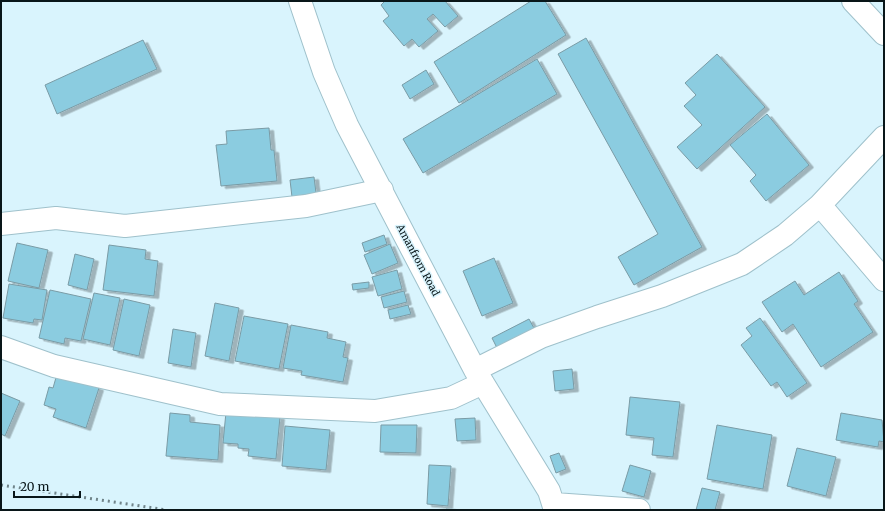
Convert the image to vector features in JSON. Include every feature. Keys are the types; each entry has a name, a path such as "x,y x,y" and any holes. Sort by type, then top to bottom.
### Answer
{"street":[{"name":"Amanfrom Road","path":"300,1 326,79 347,125 479,376 549,491 554,507"},
{"path":"853,1 884,34"},
{"path":"1,346 54,366 220,404 375,410 451,398 479,376 541,337 662,296 742,264 785,235 820,205 884,137"},
{"path":"1,224 56,218 125,226 306,206 382,190"},
{"path":"820,205 884,280"},
{"path":"554,507 639,510"}],"building":[{"path":"383,1 445,1 458,16 445,27 433,14 427,19 438,31 419,47 412,39 404,46 383,21 389,16 381,5 384,2"},
{"path":"531,1 545,1 566,35 459,103 434,62"},
{"path":"586,38 702,247 634,285 618,257 658,234 558,54"},
{"path":"143,40 157,69 57,114 45,85"},
{"path":"717,54 765,107 697,169 677,147 702,125 684,106 696,95 685,83"},
{"path":"537,59 557,94 423,173 403,139"},
{"path":"426,70 434,84 410,99 402,85"},
{"path":"767,114 809,165 766,201 750,181 756,175 730,145"},
{"path":"269,128 271,150 274,150 277,181 221,186 216,145 227,144 226,131"},
{"path":"314,177 316,193 292,197 290,180"},
{"path":"384,235 387,244 365,252 362,243"},
{"path":"17,243 48,250 39,288 8,281"},
{"path":"390,244 398,263 372,274 364,255"},
{"path":"109,245 146,250 145,259 158,261 154,296 103,290"},
{"path":"75,254 94,259 87,290 68,285"},
{"path":"494,258 513,303 482,316 463,271"},
{"path":"397,270 402,289 378,296 372,277"},
{"path":"839,272 858,301 854,304 873,332 821,367 793,324 782,332 762,302 795,281 804,295"},
{"path":"369,282 369,288 353,290 352,284"},
{"path":"9,284 47,290 42,320 34,319 33,323 3,318"},
{"path":"50,290 91,299 81,341 65,338 64,344 39,338"},
{"path":"404,291 407,302 384,308 381,297"},
{"path":"94,293 120,298 110,345 83,339"},
{"path":"124,299 150,305 139,356 113,350"},
{"path":"215,303 239,308 229,361 205,356"},
{"path":"408,305 411,314 390,319 388,310"},
{"path":"244,316 288,324 279,369 235,361"},
{"path":"760,318 807,383 787,397 777,382 771,386 741,345 752,336 746,328"},
{"path":"529,319 535,330 498,350 492,338"},
{"path":"291,325 328,332 327,338 346,342 343,357 348,358 343,382 301,375 302,371 283,368"},
{"path":"173,329 196,333 191,367 168,363"},
{"path":"572,369 574,389 555,391 553,371"},
{"path":"57,374 99,388 86,428 53,417 56,409 44,405 49,387 53,388"},
{"path":"1,393 20,401 5,436 1,434"},
{"path":"630,397 680,402 673,457 652,455 654,438 626,435"},
{"path":"226,412 280,417 276,459 248,456 249,449 238,448 238,444 223,443"},
{"path":"170,413 190,415 190,422 220,425 218,460 166,456"},
{"path":"841,413 882,420 884,442 879,441 878,447 836,440"},
{"path":"475,418 476,440 457,441 455,419"},
{"path":"381,425 417,425 416,453 380,452"},
{"path":"717,425 772,435 763,489 707,479"},
{"path":"285,426 330,430 326,470 282,466"},
{"path":"797,448 836,457 826,496 787,486"},
{"path":"559,453 566,469 556,473 550,456"},
{"path":"429,465 451,466 448,506 427,504"},
{"path":"630,465 651,471 644,497 622,491"},
{"path":"702,488 720,492 715,510 696,510"},
{"path":"446,509 468,510 445,510"}],"railway":[{"path":"1,485 167,510"}]}
